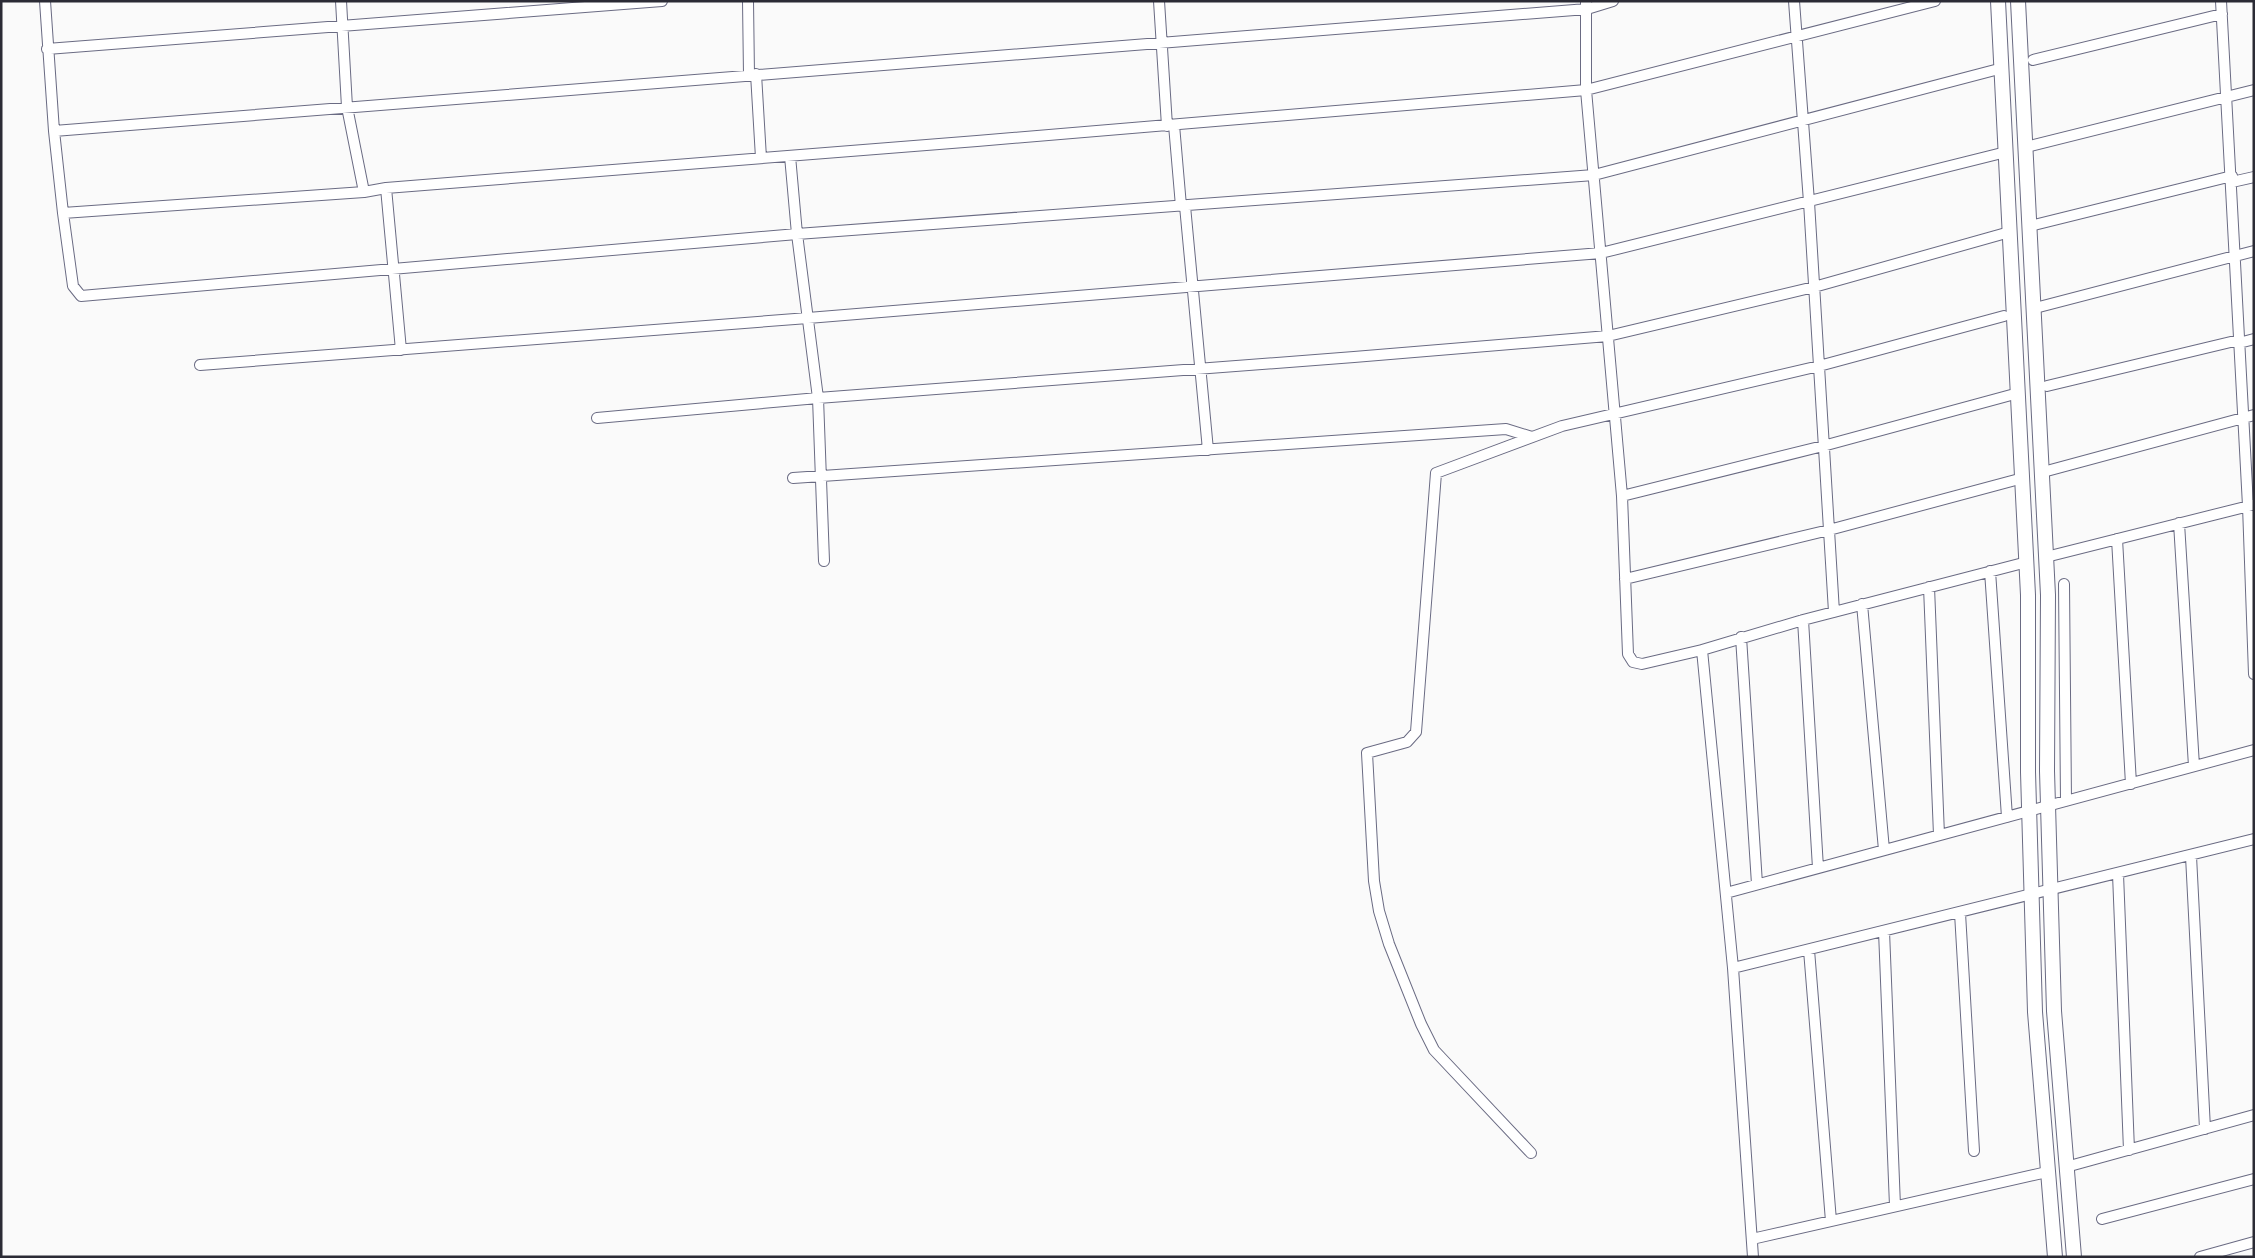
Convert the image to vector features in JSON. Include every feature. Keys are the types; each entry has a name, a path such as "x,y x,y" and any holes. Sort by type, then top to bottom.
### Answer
{"main road":[{"path":"1998,1 2024,478 2027,562 2028,811 2035,1012 2055,1257"},
{"path":"2018,1 2043,472 2046,557 2048,806 2054,1010 2074,1257"}],"street":[{"path":"45,1 54,132 63,213 73,286 82,296 797,234 1594,175 1803,122 1995,70"},
{"path":"341,1 347,108 364,192"},
{"path":"48,49 662,1"},
{"path":"748,1 752,75 761,158"},
{"path":"1159,1 1161,44 1170,125 1194,286 1199,369 1208,450"},
{"path":"54,132 752,75 1161,44 1586,5 1612,1"},
{"path":"1794,1 1809,202 1834,612"},
{"path":"63,213 364,192 386,188 1586,90 1935,1"},
{"path":"2222,1 2242,418 2251,506 2254,674"},
{"path":"1586,5 1586,90 1622,496 1628,654 1633,662 1642,664 1702,650 1741,637 1862,604 2027,562"},
{"path":"2033,60 2222,14"},
{"path":"2026,147 2254,90"},
{"path":"200,365 808,318 1601,253 2006,152"},
{"path":"790,156 797,234 818,398 824,561"},
{"path":"2034,225 2232,179 2254,177"},
{"path":"386,188 401,350"},
{"path":"597,418 818,398 1608,336 1814,287 2006,232"},
{"path":"2039,307 2254,251"},
{"path":"1531,1152 1434,1050 1421,1024 1389,944 1379,911 1374,881 1367,753 1407,742 1416,732 1436,473 1562,426 1819,366 2004,316"},
{"path":"2047,386 2254,339"},
{"path":"1622,496 1823,446 2011,395"},
{"path":"2043,472 2254,415"},
{"path":"793,478 1506,429 1532,437"},
{"path":"1625,579 1828,530 2024,478"},
{"path":"2046,557 2251,506"},
{"path":"2179,523 2194,766"},
{"path":"2117,539 2131,784"},
{"path":"1990,571 2007,817"},
{"path":"2064,584 2066,801"},
{"path":"1929,587 1939,835"},
{"path":"1862,604 1884,850"},
{"path":"1803,620 1818,868"},
{"path":"1741,637 1757,884"},
{"path":"1702,650 1733,968 1753,1257"},
{"path":"1726,892 2254,750"},
{"path":"1733,968 2254,839"},
{"path":"2191,856 2205,1129"},
{"path":"2118,874 2130,1150"},
{"path":"1960,913 1974,1151"},
{"path":"1884,931 1895,1206"},
{"path":"1808,950 1831,1221"},
{"path":"2066,1167 2254,1115"},
{"path":"1752,1239 2047,1172"},
{"path":"2102,1219 2254,1179"},
{"path":"2200,1257 2254,1242"}]}
